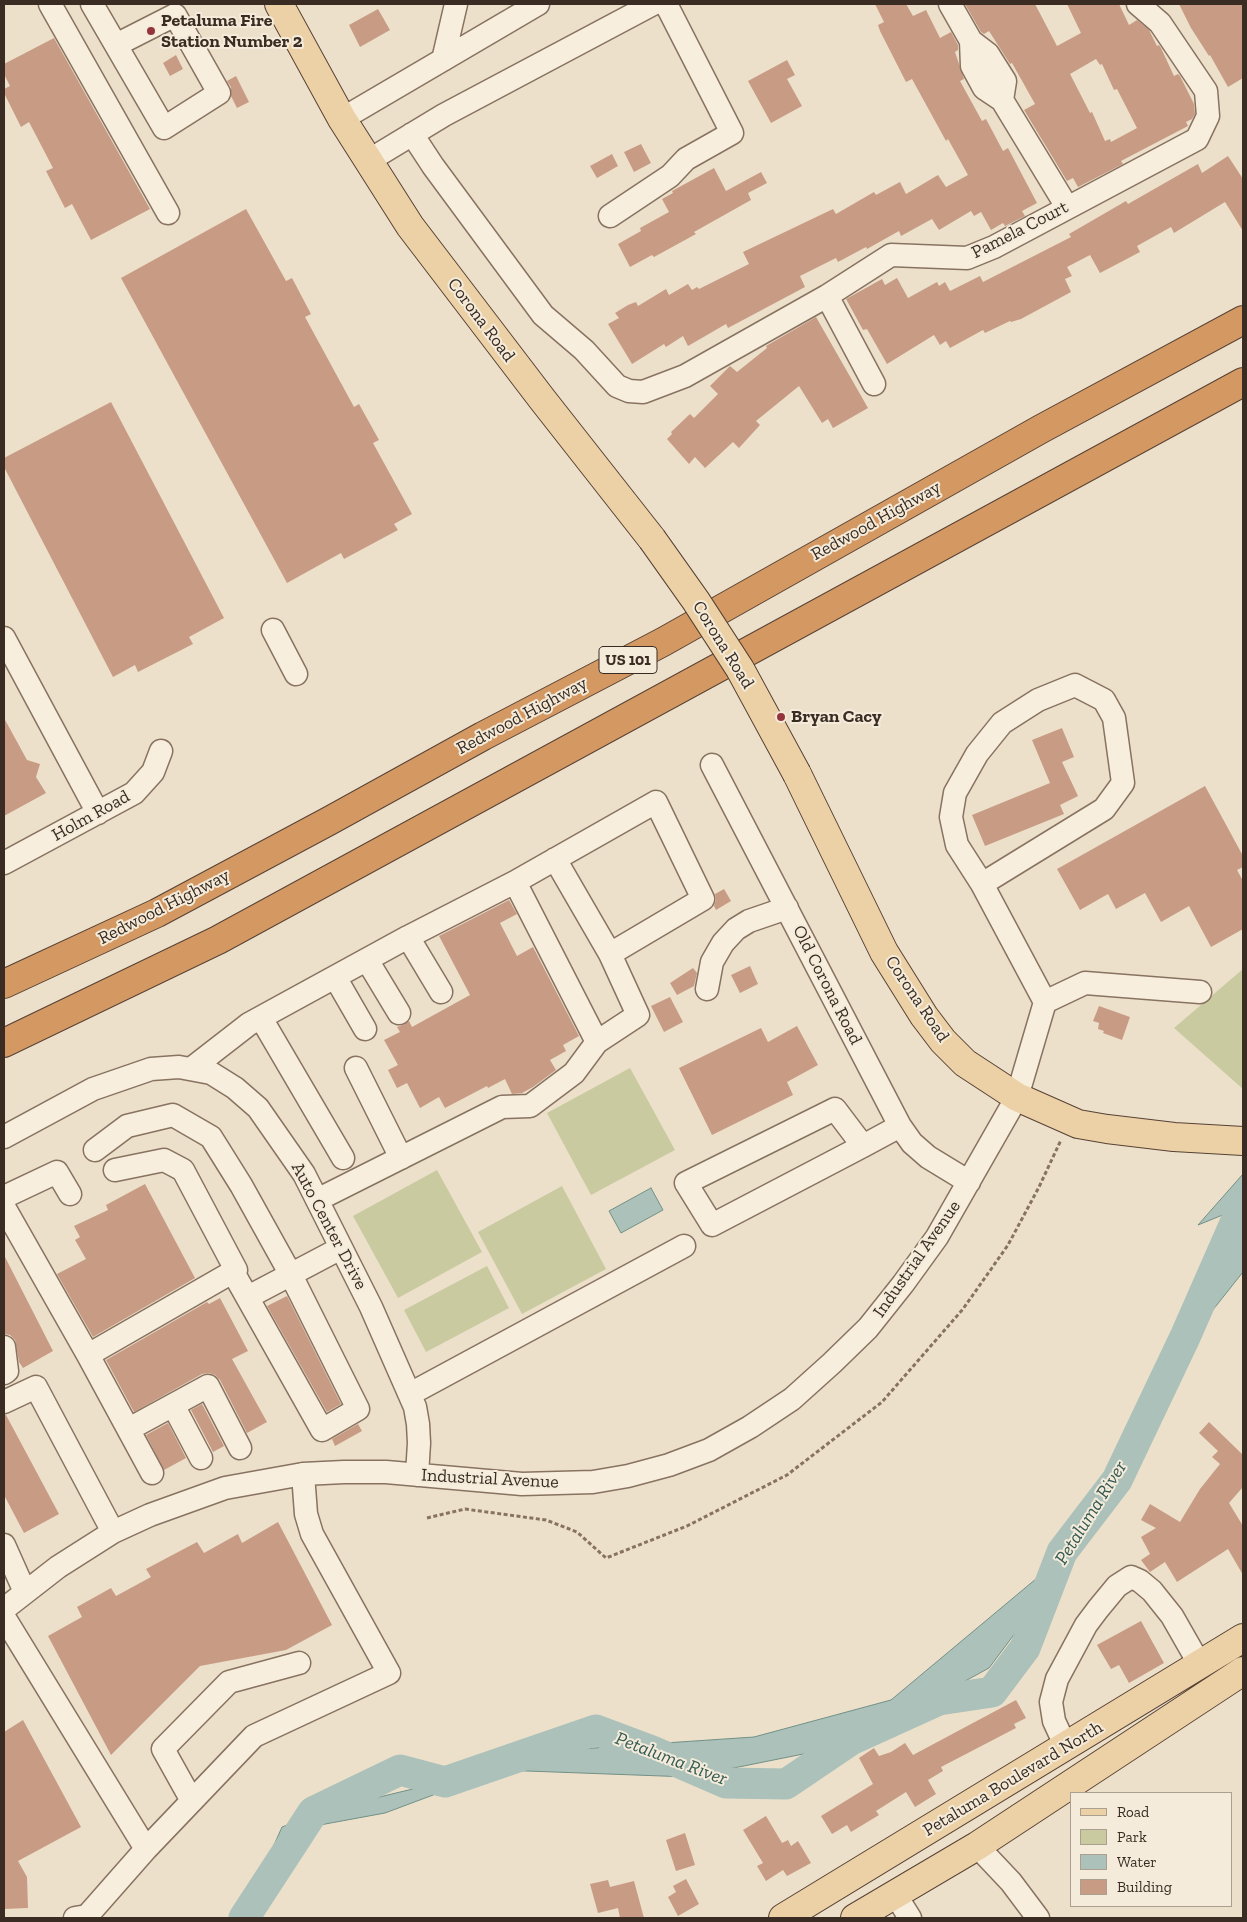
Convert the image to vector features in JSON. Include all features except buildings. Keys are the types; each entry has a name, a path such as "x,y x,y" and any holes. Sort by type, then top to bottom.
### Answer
{"highway":[{"name":"Redwood Highway","path":"4,984 157,913 320,826 483,736 663,642 1040,428 1243,320"},
{"name":"US 101","path":"4,1043 218,940 1243,382"}],"main road":[{"name":"Corona Road","path":"279,4 342,120 410,226 652,539 696,601 740,669 797,774 884,952 924,1016 943,1041 965,1064 1017,1097 1078,1124 1165,1136 1243,1141"},
{"name":"Petaluma Boulevard North","path":"783,1918 1243,1638"},
{"name":"Petaluma Boulevard North","path":"855,1918 977,1846 1243,1671"}],"street":[{"path":"50,4 168,213"},
{"path":"92,4 164,128 220,93 175,15 116,45"},
{"path":"443,60 456,4"},
{"path":"342,120 538,4"},
{"path":"368,161 412,134 652,4"},
{"path":"610,216 670,176 686,159 732,133 666,4"},
{"path":"950,4 971,42 988,54 1005,81 1002,100 1067,207"},
{"path":"1138,4 1159,13"},
{"name":"Pamela Court","path":"412,134 432,166 543,315 584,350 617,386 629,391 643,392 685,376 827,296 891,255 967,258 994,247 1197,139 1208,116 1206,91 1159,13"},
{"path":"827,296 874,384"},
{"path":"273,630 296,674"},
{"path":"4,638 98,813"},
{"path":"982,884 1104,809 1123,783 1114,718 1104,700 1075,685 1038,700 1002,724 977,754 955,793 951,817 957,845 982,884 1045,1002 1085,983 1200,992"},
{"name":"Holm Road","path":"4,863 134,793 153,772 161,751"},
{"name":"Old Corona Road","path":"712,765 900,1126 912,1143 928,1157 969,1182"},
{"path":"191,1069 249,1024 408,937 515,882 656,802 703,899 610,954"},
{"path":"317,1200 502,1107 530,1106 574,1073 597,1042 638,1016 610,954 555,859"},
{"path":"515,882 597,1042"},
{"path":"707,989 712,962 723,943 736,929 749,921 786,908"},
{"path":"408,937 441,992"},
{"path":"367,960 399,1013"},
{"path":"335,977 365,1029"},
{"name":"Industrial Avenue","path":"4,1609 64,1562 113,1532 158,1512 225,1488 303,1474 377,1472 522,1484 593,1482 652,1470 709,1450 750,1427 792,1399 868,1328 903,1284 936,1237 1017,1097 1045,1002"},
{"path":"261,1018 343,1158"},
{"name":"Auto Center Drive","path":"4,1137 93,1089 151,1069 180,1067 211,1073 235,1088 258,1108 304,1174 372,1308 410,1394 418,1424 417,1475"},
{"path":"356,1068 401,1158"},
{"path":"863,1146 835,1108 686,1183 712,1225 863,1146 900,1126"},
{"path":"95,1150 127,1126 173,1115 211,1137 241,1185 291,1275 358,1409 322,1430 233,1272"},
{"path":"88,1355 236,1270 183,1170 164,1160 115,1170"},
{"path":"70,1194 57,1172 5,1210 88,1355 152,1473"},
{"path":"410,1394 684,1246"},
{"path":"248,1297 341,1248"},
{"path":"4,1347 7,1371 4,1373"},
{"path":"129,1429 208,1386 240,1448"},
{"path":"4,1402 36,1387 113,1532"},
{"path":"173,1405 201,1458"},
{"path":"75,1918 87,1916 146,1849 254,1736 389,1673 312,1534 306,1514 303,1474"},
{"path":"4,1545 25,1592"},
{"path":"1066,1747 1054,1722 1052,1702 1057,1679 1086,1625 1117,1586 1131,1577 1140,1580 1152,1591 1172,1616 1200,1665"},
{"path":"4,1617 146,1849"},
{"path":"192,1801 163,1749 229,1682 299,1663"},
{"path":"977,1846 1011,1882 1038,1918"},
{"path":"895,1894 910,1918"}],"green space":[{"path":"1243,969 1243,1089 1174,1028"},
{"path":"630,1068 675,1150 591,1195 547,1113"},
{"path":"437,1170 482,1252 398,1298 353,1216"},
{"path":"562,1186 606,1269 522,1314 478,1232"},
{"path":"487,1266 509,1308 426,1352 404,1310"}],"water":[{"path":"1243,1174 1243,1197 1230,1212 1198,1225"},
{"path":"651,1188 663,1210 621,1233 609,1211"},
{"path":"1243,1233 1243,1272 1177,1355 1081,1545 989,1668 848,1745 689,1777 500,1770 385,1813 309,1827 244,1918 232,1918 257,1883 282,1827 329,1809 417,1788 478,1759 605,1747 754,1737 891,1700 1049,1568 1117,1459 1205,1276"}],"waterway":[{"name":"Petaluma River","path":"244,1918 313,1812 400,1770 445,1782 596,1730 652,1751 726,1783 786,1784 851,1740 939,1700 992,1692 1025,1648 1062,1552 1117,1480 1185,1337 1243,1205"}],"place":[{"name":"Petaluma Fire Station Number 2","path":"151,31"},
{"name":"Bryan Cacy","path":"781,717"}]}
